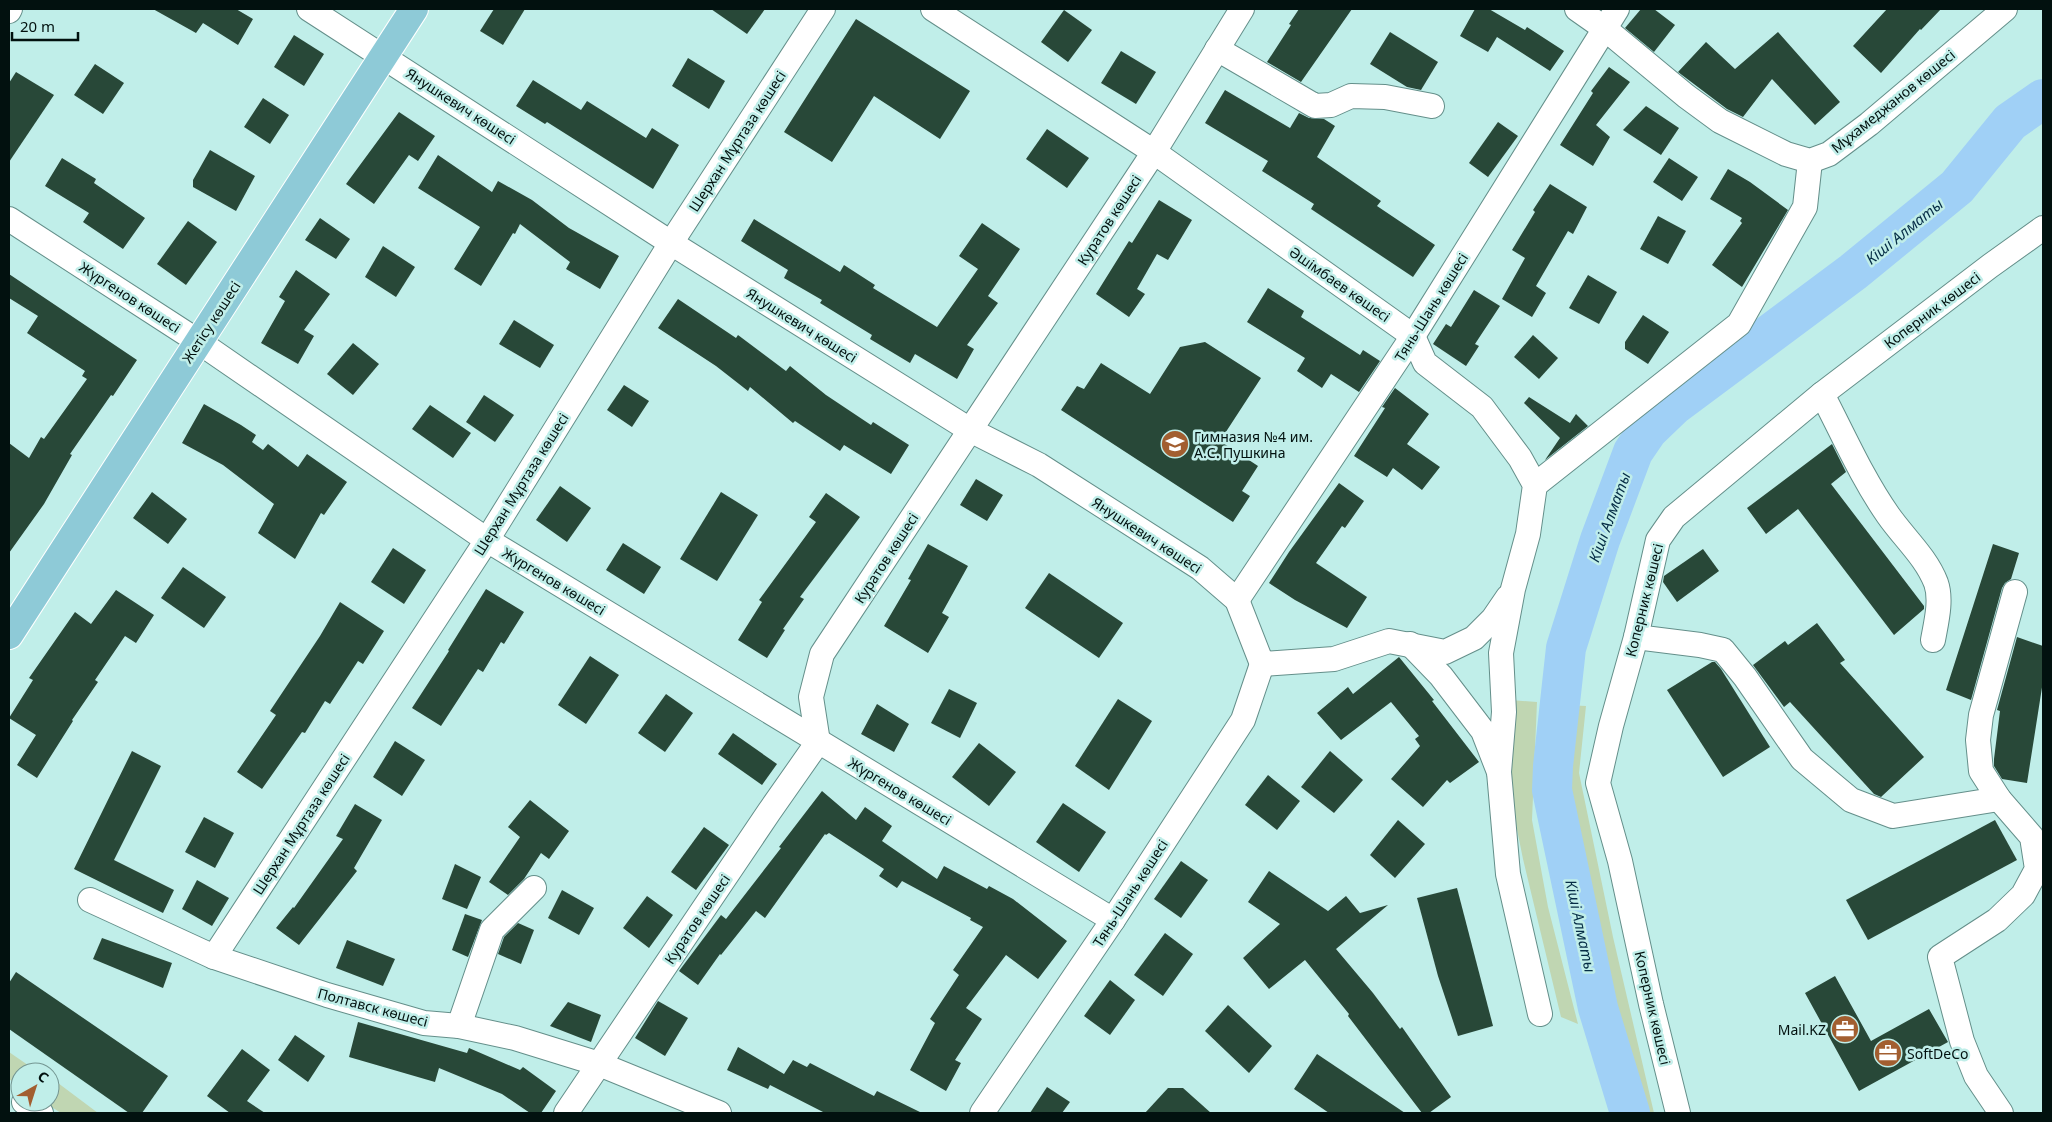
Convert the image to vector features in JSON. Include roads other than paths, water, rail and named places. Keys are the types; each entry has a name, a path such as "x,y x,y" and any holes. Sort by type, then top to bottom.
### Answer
{"main road":[{"name":"Жетісу көшесі","path":"9,635 414,9"}],"street":[{"name":"Янушкевич көшесі","path":"310,9 670,242 970,430 1039,465 1200,568 1237,600 1262,664"},
{"name":"Шерхан Мұртаза көшесі","path":"214,956 487,540 670,242 823,9"},
{"name":"Әшімбаев көшесі","path":"933,9 1154,152 1413,336"},
{"name":"Куратов көшесі","path":"566,1113 818,742 811,697 822,654 1154,152 1242,9"},
{"path":"1535,485 1739,324 1805,207 1810,161 1786,154 1720,122 1686,96 1611,18 1576,9"},
{"name":"Мұхамеджанов көшесі","path":"1810,161 1829,154 1869,124 2005,9"},
{"name":"Тянь-Шань көшесі","path":"1237,600 1413,336 1611,18"},
{"path":"1217,49 1315,106 1331,105 1351,96 1385,97 1432,106"},
{"name":"Жүргенов көшесі","path":"9,219 199,342 487,540 1113,920"},
{"name":"Коперник көшесі","path":"1678,1113 1650,1004 1620,861 1598,783 1611,726 1636,637 1658,540 1674,517 1822,394 2043,228"},
{"path":"1413,336 1425,363 1482,408 1520,458 1535,485 1528,534 1513,589 1501,653 1504,712 1499,772 1508,874 1540,1014"},
{"path":"1822,394 1862,472 1888,515 1920,555 1937,584 1938,602 1933,640"},
{"path":"1262,664 1334,658 1389,641 1445,652 1474,638 1493,618 1513,589"},
{"path":"2001,1113 1976,1076 1962,1041 1940,957 1997,920 2023,895 2037,869 2032,837 1999,799 1981,771 1978,740 1981,715 2015,592"},
{"path":"1636,637 1700,645 1723,650 1745,676 1802,759 1851,800 1893,816 1999,799"},
{"path":"1410,644 1441,676 1484,732 1499,772"},
{"name":"Тянь-Шань көшесі","path":"982,1113 1113,920 1243,720 1262,664"},
{"path":"459,1026 492,930 534,888"},
{"name":"Полтавск көшесі","path":"90,900 214,956 344,1000 424,1022 459,1026 515,1038 599,1064 718,1113"}],"waterway":[{"name":"Кіші Алматы","path":"1630,1113 1598,1008 1552,790 1566,648 1600,540 1633,452 1648,430 1673,406 1853,272 1957,187 2010,122 2043,99"}],"place":[{"name":"Гимназия №4 им. А.С. Пушкина","path":"1175,444"},
{"name":"Mail.KZ","path":"1845,1029"},
{"name":"SoftDeCo","path":"1888,1053"}]}
